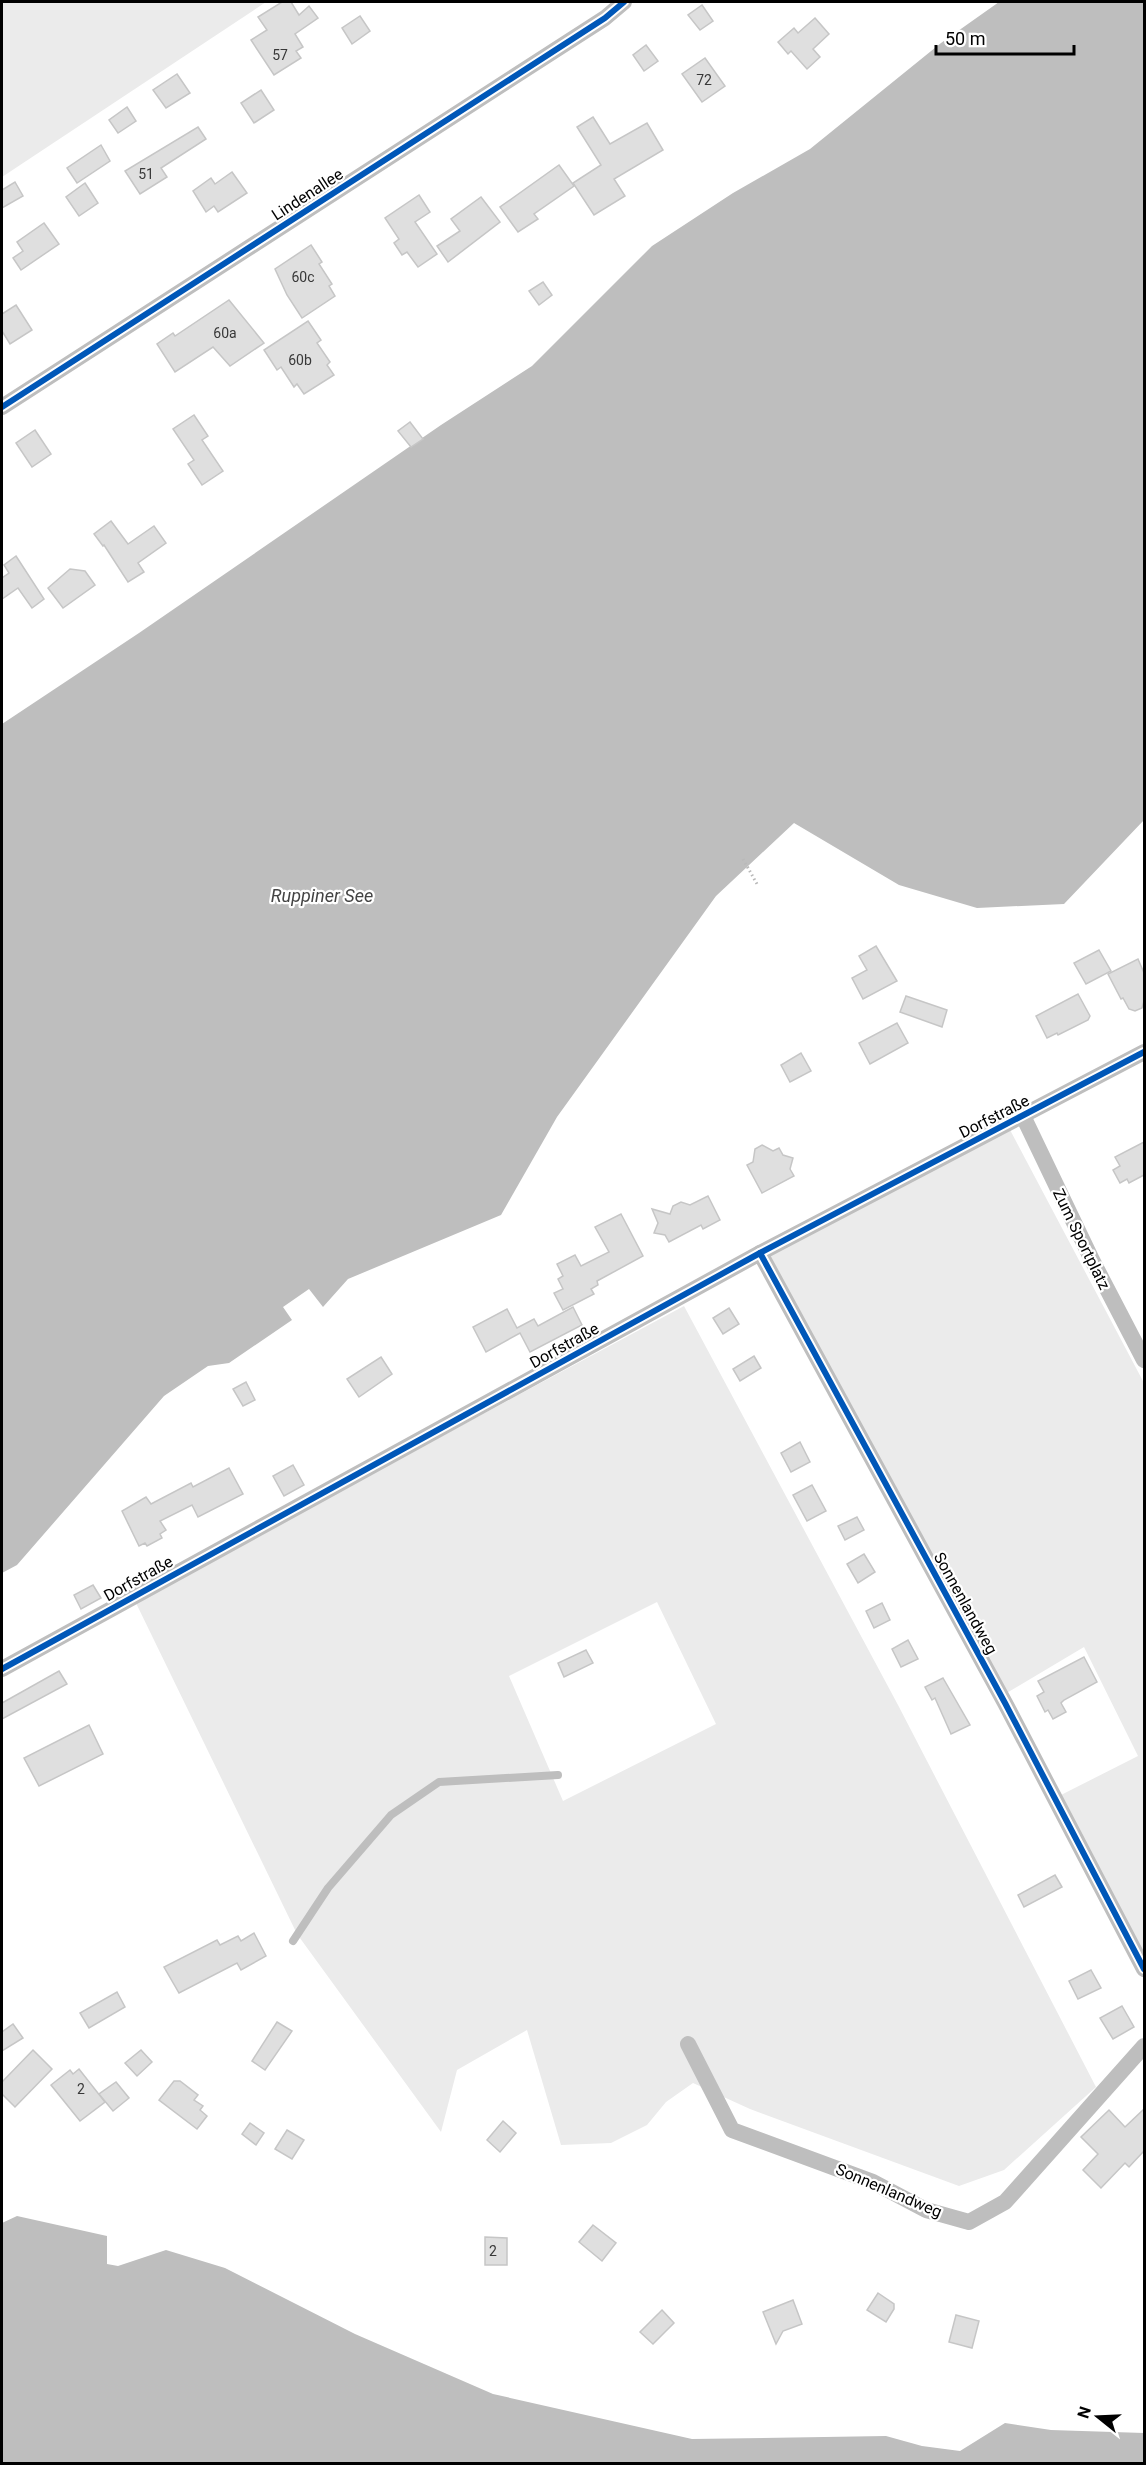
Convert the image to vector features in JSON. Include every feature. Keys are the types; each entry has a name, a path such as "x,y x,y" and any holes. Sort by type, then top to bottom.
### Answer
{"street":[{"name":"Lindenallee","path":"2,407 605,18 624,2"},
{"name":"Dorfstraße","path":"2,1669 760,1253 1144,1052"},
{"name":"Zum Sportplatz","path":"1023,1116 1092,1260 1144,1360"},
{"name":"Sonnenlandweg","path":"760,1253 1005,1703 1144,1969"},
{"name":"Sonnenlandweg","path":"688,2044 732,2130 873,2182 926,2210 969,2222 1005,2202 1144,2046"}],"lane":[{"path":"294,1941 328,1888 391,1815 439,1782 558,1775"}],"path":[{"path":"743,859 757,884"}],"shaded area":[{"path":"2,2 266,2 2,177"},
{"path":"1009,1128 1144,1383 1144,1956 1059,1796 1138,1756 1084,1647 1005,1694 762,1253"},
{"path":"684,1306 898,1705 1096,2087 1004,2170 959,2186 750,2109 693,2083 666,2102 647,2125 611,2143 561,2145 527,2030 457,2070 441,2132 297,1934 135,1601","holes":["657,1602 716,1724 563,1801 509,1676"]}],"water":[{"name":"Ruppiner See","path":"999,2 1144,2 1144,820 1064,904 977,908 899,885 794,823 716,896 557,1117 501,1215 348,1279 323,1307 309,1289 283,1307 292,1320 229,1363 208,1366 164,1396 17,1565 2,1573 2,724 139,633 441,425 532,366 652,246 733,193 810,149 941,43"},
{"path":"17,2216 107,2236 107,2264 118,2266 166,2250 225,2268 355,2334 493,2394 692,2439 886,2436 922,2446 960,2451 1005,2423 1051,2430 1144,2433 1144,2463 2,2463 2,2223"}],"building":[{"path":"282,2 291,2 299,15 309,6 318,18 295,34 303,47 296,51 301,58 274,75 251,40 267,30 258,17"},
{"path":"702,5 713,21 700,30 688,15"},
{"path":"360,16 370,31 352,44 342,28"},
{"path":"815,18 829,34 813,49 820,57 807,69 791,51 788,54 778,42 794,28 798,33"},
{"path":"646,45 658,61 644,71 633,55"},
{"path":"705,58 725,86 702,102 682,74"},
{"path":"177,74 190,93 166,108 153,90"},
{"path":"261,90 274,110 254,123 241,103"},
{"path":"127,107 136,121 118,133 109,120"},
{"path":"593,117 610,144 647,123 663,150 614,179 625,196 594,215 573,183 601,165 577,127"},
{"path":"198,127 206,139 161,168 167,177 140,194 125,171"},
{"path":"101,145 110,161 77,183 67,168"},
{"path":"559,165 574,186 534,214 538,219 518,232 500,207"},
{"path":"232,172 247,193 218,212 214,206 206,212 193,191 211,178 215,184"},
{"path":"15,182 23,196 2,208 2,190"},
{"path":"85,183 98,203 79,216 66,197"},
{"path":"419,195 430,212 415,222 437,254 418,267 407,252 402,255 394,243 399,239 385,218"},
{"path":"481,197 500,222 448,262 437,246 460,231 451,219"},
{"path":"44,223 59,244 21,270 13,258 23,251 17,242"},
{"path":"311,245 322,262 319,264 332,284 329,286 335,296 302,318 287,295 275,269"},
{"path":"543,282 552,295 539,305 529,291"},
{"path":"229,300 264,343 230,366 213,347 175,372 157,344 173,333 175,336"},
{"path":"16,305 32,330 10,344 2,331 2,314"},
{"path":"308,321 321,340 317,343 330,362 327,365 334,375 304,394 297,384 294,387 281,367 277,370 264,350"},
{"path":"194,415 208,436 202,440 223,471 202,485 188,464 194,460 173,429"},
{"path":"410,422 423,439 411,447 398,431"},
{"path":"35,430 51,454 32,467 16,443"},
{"path":"111,521 128,544 154,526 166,543 138,563 144,572 128,582 104,545 94,534"},
{"path":"16,556 44,599 32,608 18,588 2,599 2,578 9,573 4,565"},
{"path":"70,569 85,571 95,585 63,608 48,588"},
{"path":"876,946 897,981 863,999 852,978 867,970 859,956"},
{"path":"1099,950 1111,971 1086,984 1074,963"},
{"path":"1138,959 1144,973 1144,1001 1142,1008 1135,1011 1129,1009 1123,998 1121,999 1108,974"},
{"path":"1078,994 1090,1016 1088,1020 1047,1038 1036,1016"},
{"path":"906,996 947,1010 942,1027 900,1012"},
{"path":"897,1023 908,1043 870,1064 859,1043"},
{"path":"801,1053 811,1071 790,1082 781,1065"},
{"path":"1144,1142 1144,1175 1129,1183 1127,1179 1120,1183 1113,1170 1120,1166 1115,1157"},
{"path":"762,1145 773,1151 779,1148 783,1155 793,1158 790,1169 794,1176 762,1193 747,1165 753,1162 755,1149"},
{"path":"708,1196 720,1220 703,1229 701,1225 669,1242 665,1235 654,1233 658,1223 652,1209 670,1214 673,1206 681,1202 690,1205"},
{"path":"621,1214 643,1256 597,1281 598,1285 591,1289 594,1294 563,1310 554,1293 563,1289 558,1279 563,1276 557,1264 575,1255 581,1266 609,1252 595,1227"},
{"path":"573,1307 582,1325 530,1352 520,1333 486,1352 473,1327 507,1309 517,1328 534,1319 538,1326"},
{"path":"729,1308 739,1324 723,1334 713,1318"},
{"path":"754,1356 761,1368 740,1381 733,1369"},
{"path":"381,1357 392,1374 359,1397 347,1379"},
{"path":"246,1382 255,1400 243,1406 233,1389"},
{"path":"800,1442 810,1462 791,1472 781,1453"},
{"path":"293,1465 304,1485 284,1496 273,1476"},
{"path":"229,1468 243,1494 198,1517 192,1505 160,1521 166,1530 160,1534 162,1538 147,1546 145,1543 139,1546 122,1511 146,1497 151,1504 191,1483 193,1487"},
{"path":"812,1485 826,1511 807,1521 793,1495"},
{"path":"857,1517 864,1530 845,1540 838,1526"},
{"path":"864,1554 875,1572 858,1583 847,1564"},
{"path":"93,1585 101,1598 81,1609 74,1595"},
{"path":"882,1603 890,1620 874,1628 866,1611"},
{"path":"908,1640 918,1659 901,1667 892,1649"},
{"path":"586,1650 593,1663 564,1677 558,1663"},
{"path":"1084,1657 1097,1682 1064,1700 1061,1703 1066,1712 1053,1719 1048,1710 1045,1712 1037,1696 1044,1692 1038,1681"},
{"path":"59,1671 67,1684 2,1719 2,1703"},
{"path":"943,1678 970,1725 951,1734 935,1698 932,1700 925,1687"},
{"path":"89,1725 103,1754 39,1786 24,1758"},
{"path":"1055,1875 1062,1887 1024,1907 1018,1895"},
{"path":"254,1933 266,1956 241,1970 237,1963 179,1993 164,1967 217,1940 220,1945 238,1936 241,1941"},
{"path":"1091,1970 1101,1988 1078,1999 1069,1981"},
{"path":"117,1992 125,2007 89,2028 80,2013"},
{"path":"1122,2006 1134,2027 1113,2039 1100,2018"},
{"path":"277,2022 292,2031 265,2070 252,2061"},
{"path":"13,2024 23,2038 2,2051 2,2032"},
{"path":"33,2050 52,2069 15,2107 2,2094 2,2082"},
{"path":"141,2050 152,2062 137,2076 125,2063"},
{"path":"79,2069 105,2102 80,2121 51,2085 70,2070 73,2074"},
{"path":"174,2081 180,2081 198,2095 194,2100 203,2106 200,2110 207,2116 197,2129 159,2100"},
{"path":"116,2082 129,2098 113,2111 99,2094"},
{"path":"1144,2109 1144,2151 1129,2167 1125,2163 1101,2188 1083,2170 1098,2154 1081,2137 1109,2110 1125,2127"},
{"path":"503,2121 516,2133 500,2152 487,2140"},
{"path":"250,2123 264,2133 256,2145 242,2134"},
{"path":"287,2130 304,2140 292,2159 275,2149"},
{"path":"593,2225 616,2243 602,2261 579,2242"},
{"path":"485,2237 507,2238 507,2265 485,2265"},
{"path":"878,2293 894,2304 894,2309 886,2322 867,2310"},
{"path":"793,2300 802,2324 783,2331 776,2344 763,2312"},
{"path":"662,2310 674,2323 653,2344 640,2332"},
{"path":"956,2315 979,2321 972,2348 949,2342"}],"cycle path":[{"path":"2,407 605,18 624,2"},
{"path":"2,1669 760,1253 1144,1052"},
{"path":"760,1253 1005,1703 1144,1969"}]}
